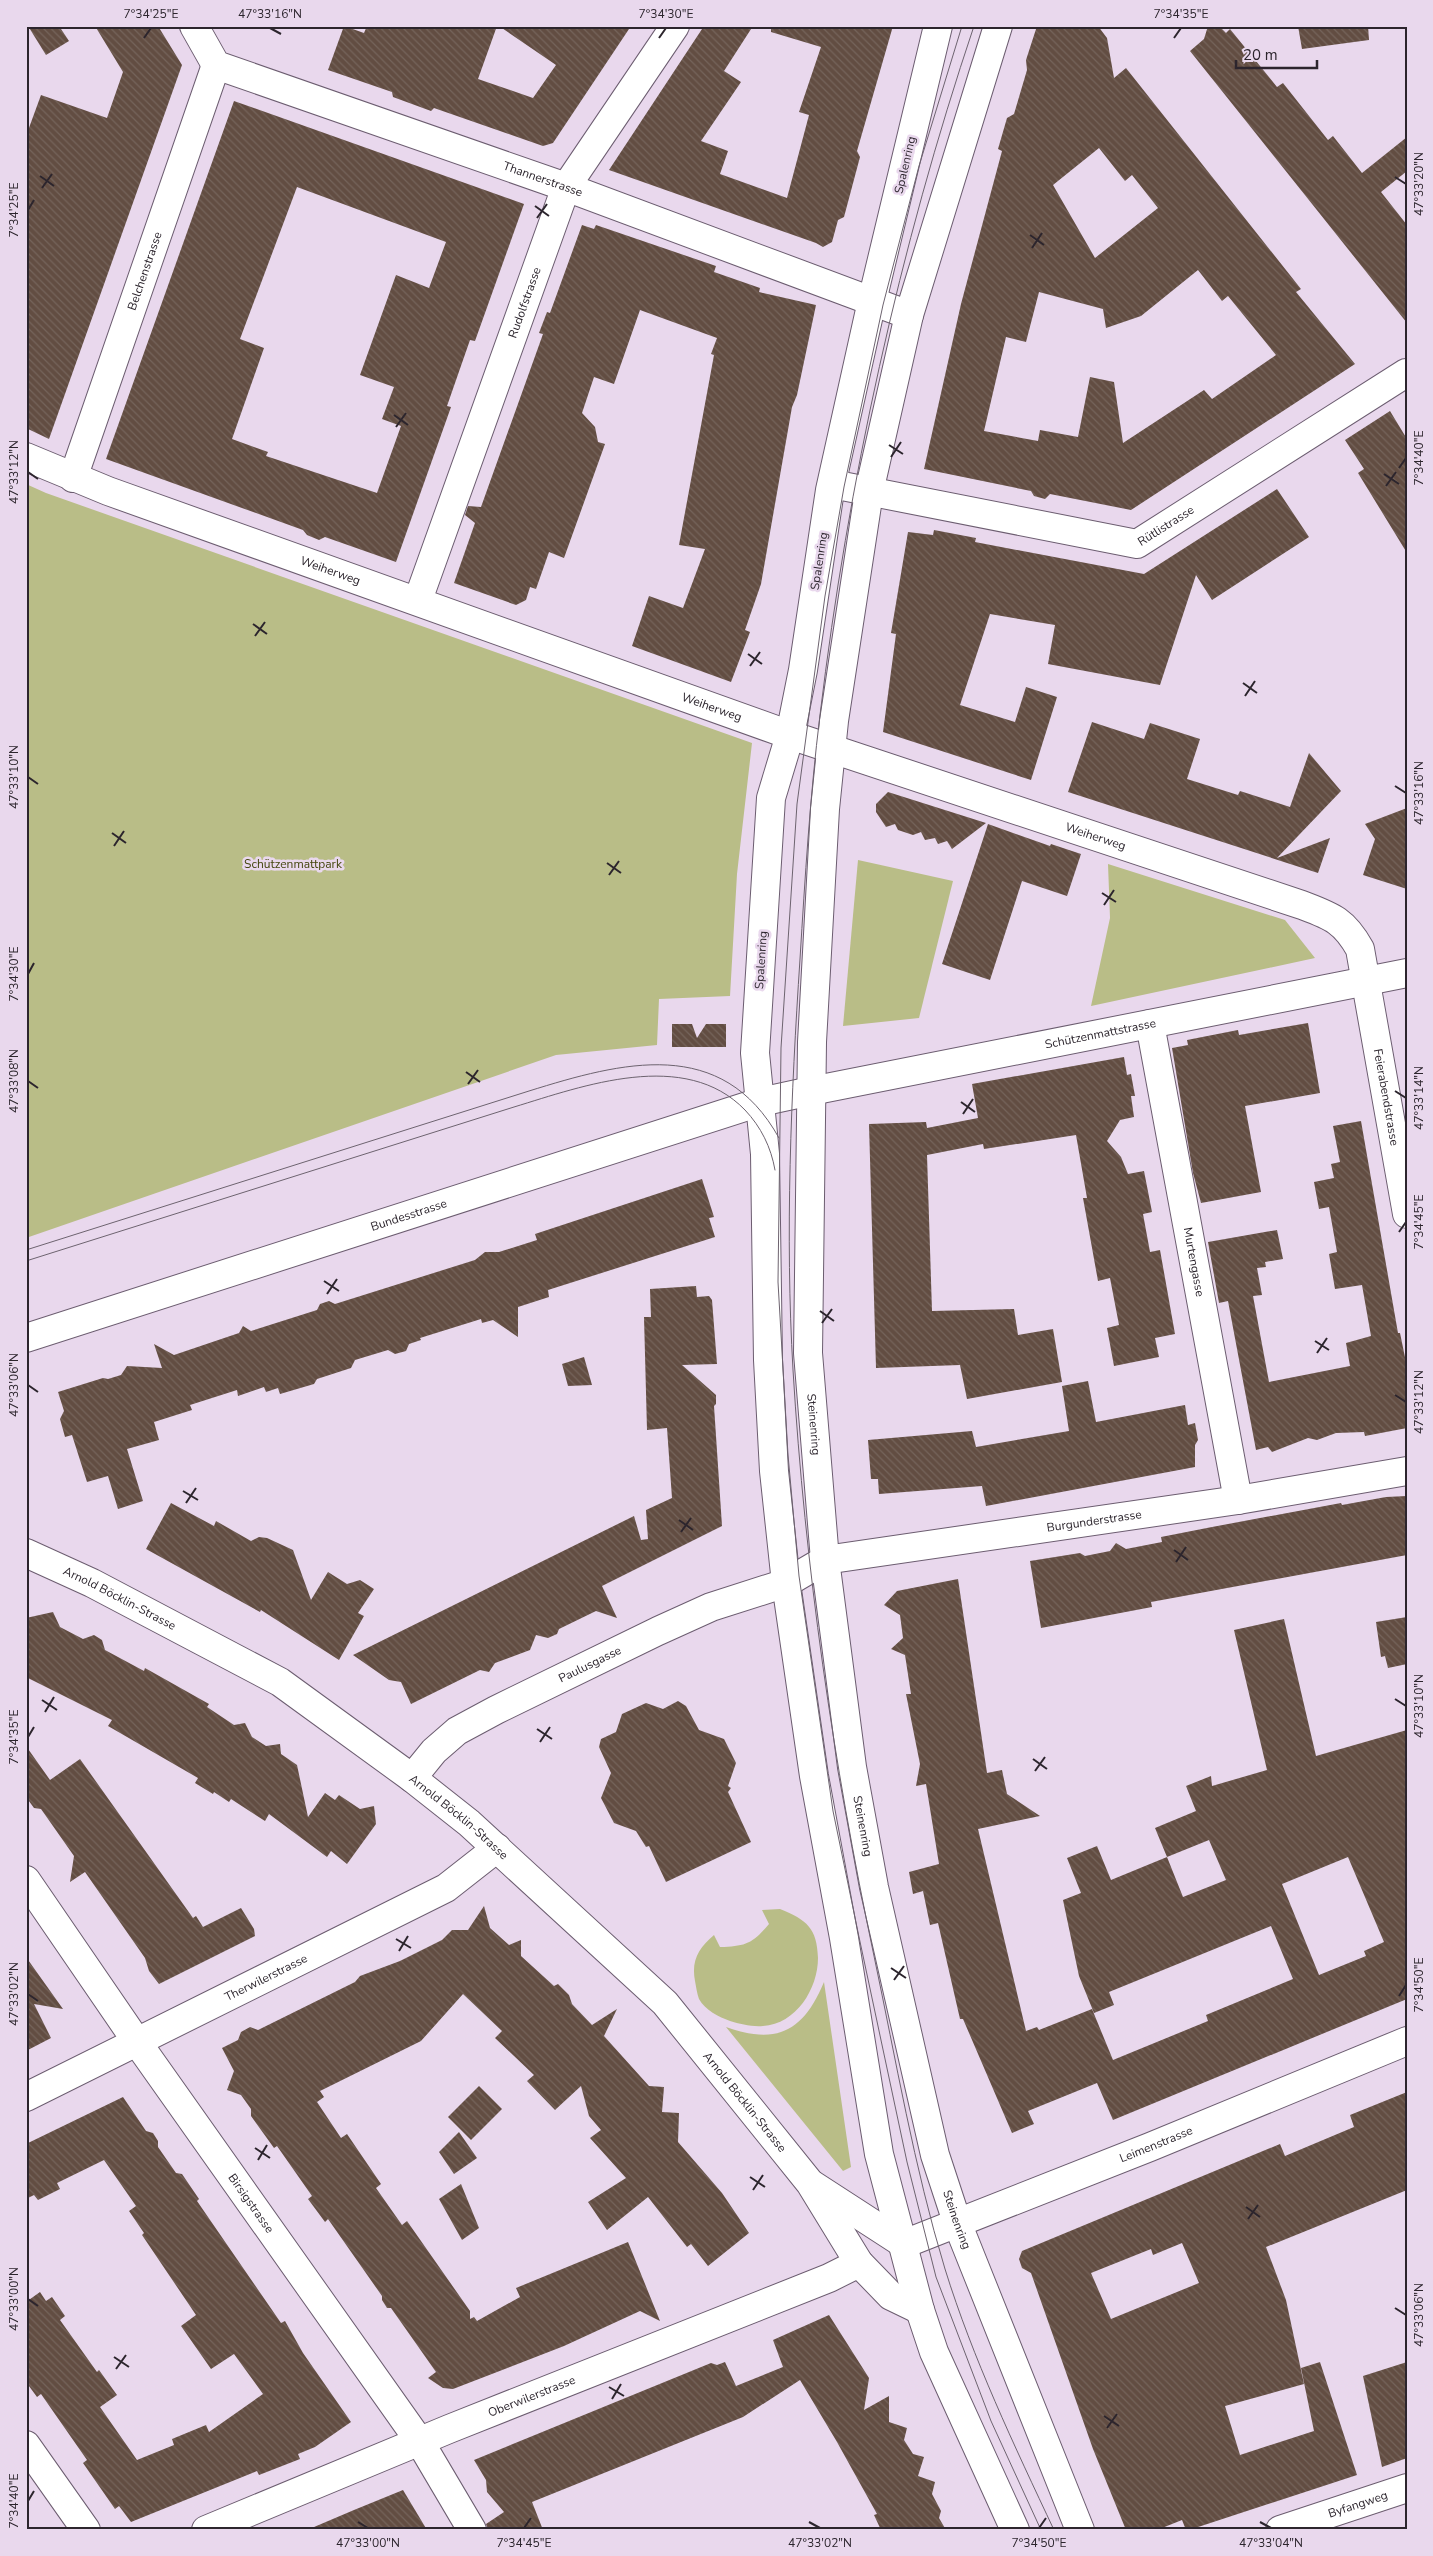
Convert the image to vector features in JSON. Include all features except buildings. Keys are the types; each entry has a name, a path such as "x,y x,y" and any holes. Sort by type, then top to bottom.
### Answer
{"street":[{"path":"194,26 216,65"},
{"name":"Rudolfstrasse","path":"418,600 566,186 675,26"},
{"name":"Spalenring","path":"760,1102 755,1053 771,798 790,735 803,670 832,484 872,301 938,26"},
{"path":"802,1093 830,749 869,492 908,315 998,26"},
{"name":"Thannerstrasse","path":"216,65 566,186 908,315"},
{"name":"Belchenstrasse","path":"73,478 216,65"},
{"name":"Rütlistrasse","path":"832,484 1137,544 1406,373"},
{"name":"Weiherweg","path":"26,457 73,478 418,600 790,735 1329,916 1349,930 1360,949 1364,981"},
{"name":"Schützenmattstrasse","path":"802,1093 1407,973"},
{"name":"Feierabendstrasse","path":"1364,981 1407,1214"},
{"name":"Murtengasse","path":"1150,1024 1238,1500"},
{"name":"Bundesstrasse","path":"26,1338 760,1102 802,1093"},
{"name":"Steinenring","path":"802,1093 808,1353 825,1560 852,1767 874,1886 935,2155 958,2225 1080,2530"},
{"path":"760,1102 765,1154 768,1360 774,1471 786,1583 814,1776 844,1938 879,2154 920,2310 934,2352 1015,2530"},
{"name":"Burgunderstrasse","path":"786,1583 825,1560 1238,1500 1407,1471"},
{"name":"Arnold Böcklin-Strasse","path":"26,1553 92,1583 280,1682 412,1778 497,1848 665,2003 810,2183 859,2263 890,2296 920,2310"},
{"name":"Paulusgasse","path":"412,1778 434,1751 457,1731 496,1710 711,1607 786,1583"},
{"name":"Therwilerstrasse","path":"26,2097 446,1888 481,1863 497,1848"},
{"name":"Birsigstrasse","path":"26,1880 137,2042 420,2442 472,2530"},
{"name":"Leimenstrasse","path":"904,2244 958,2225 1407,2041"},
{"name":"Arnold Böcklin-Strasse","path":"810,2183 904,2244"},
{"name":"Oberwilerstrasse","path":"206,2530 829,2278 859,2263"},
{"path":"26,2445 86,2530"},
{"name":"Byfangweg","path":"1280,2530 1407,2488"}],"green space":[{"name":"Schützenmattpark","path":"26,484 46,493 752,743 737,874 730,996 659,999 657,1045 556,1055 26,1238"},
{"path":"858,860 953,881 919,1018 843,1026"},
{"path":"1108,864 1285,920 1315,958 1091,1006 1110,918"},
{"path":"780,1909 804,1921 813,1932 815,1939 818,1958 817,1970 809,1993 803,2003 786,2019 775,2024 763,2026 750,2026 738,2023 713,2013 699,1999 697,1990 694,1967 700,1950 714,1935 720,1947 748,1943 758,1936 769,1924 762,1910"},
{"path":"824,1982 851,2167 843,2171 726,2027 760,2035 774,2034 786,2030 807,2013"}],"tram line":[{"path":"962,26 919,166 883,305 844,487 825,596 797,804 781,1048 778,1282 788,1455 799,1576 833,1811 859,1937 907,2162 936,2277 991,2421 1041,2530"},
{"path":"974,26 922,195 900,281 879,367 845,540 813,776 797,1010 790,1164 789,1268 798,1444 813,1591 823,1664 859,1883 906,2113 934,2231 956,2303 981,2369 1054,2530"},
{"path":"26,1250 564,1080 634,1066 668,1065 699,1070 729,1083 756,1105 779,1138"},
{"path":"26,1261 541,1099 602,1082 633,1077 664,1076 693,1080 721,1091 745,1110 756,1123 768,1145 775,1170"}]}
